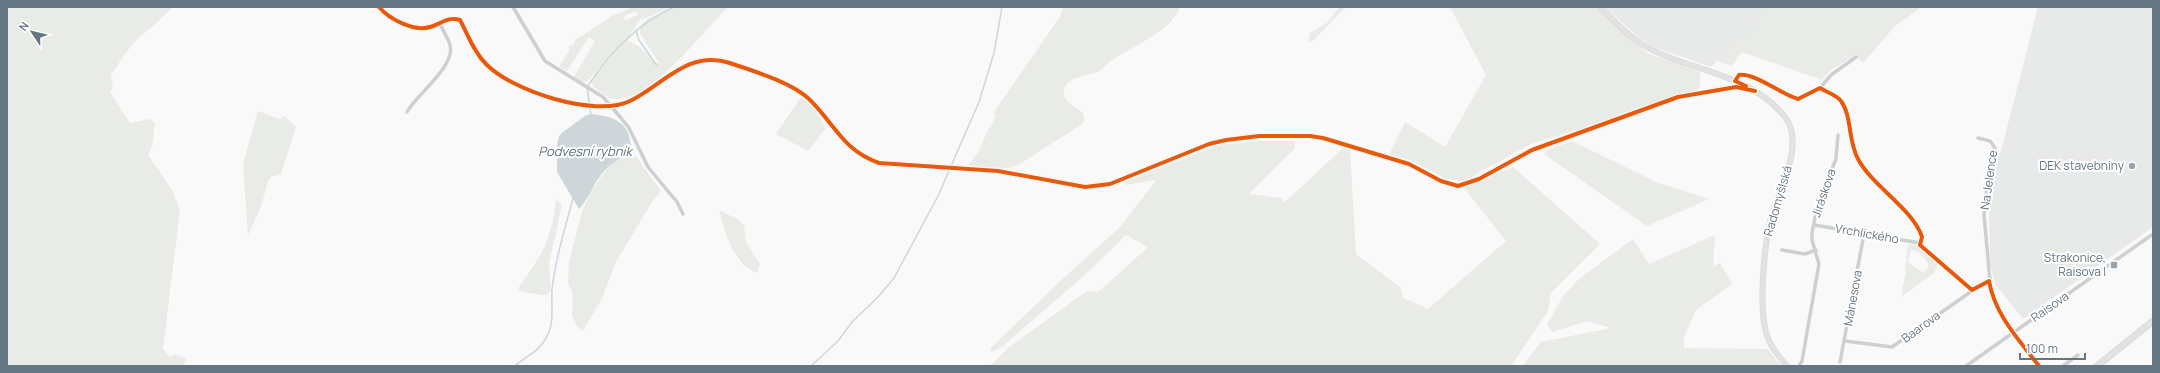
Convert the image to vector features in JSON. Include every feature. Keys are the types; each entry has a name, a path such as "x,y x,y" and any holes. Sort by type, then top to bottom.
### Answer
{"main road":[{"path":"2097,366 2153,321"}],"street":[{"path":"378,7 394,19 420,28 430,28 440,22 454,18 460,20 478,55 487,66 522,87 574,104 611,107 630,101 693,62 717,60 729,63 796,89 810,100 850,148 867,159 891,166 998,171 1085,187 1110,184 1209,144 1226,140 1259,136 1310,136 1323,138 1409,164 1441,181 1458,186 1479,179 1544,145 1678,97 1736,87 1755,91"},
{"path":"513,7 545,61 603,97 629,128 648,167 678,202 684,214"},
{"name":"Radomyšlská","path":"1600,7 1643,45 1735,80 1755,91 1785,117 1793,135 1793,151 1769,229 1764,269 1765,326 1772,346 1787,366"},
{"path":"407,112 446,67 451,55 450,45 440,22"},
{"path":"1736,87 1735,80 1739,75 1744,74 1798,99 1820,88 1831,75 1856,57"},
{"name":"Jiráskova","path":"1799,366 1802,361 1819,264 1812,236 1814,224 1818,203 1836,159 1838,135"},
{"name":"Na Jelence","path":"1978,138 1990,141 1995,148 1988,179 1984,216 1989,282 1995,305 2039,366"},
{"name":"Vrchlického","path":"1814,224 1920,243"},
{"name":"Mánesova","path":"1840,362 1864,234"},
{"name":"Raisova","path":"1966,366 2153,234"},
{"path":"1782,250 1804,254 1816,250"},
{"name":"Baarova","path":"1845,341 1892,347 1979,286 1989,282"},
{"path":"2063,366 2078,355"}],"shaded area":[{"path":"7,7 173,7 158,22 137,39 127,51 111,76 113,89 110,92 130,123 150,119 155,123 152,146 148,155 172,190 180,210 163,349 170,357 175,354 186,359 183,366 7,366"},
{"path":"633,7 671,7 640,20 627,39 587,81 582,82 574,77 595,41 589,37 567,71 559,67 569,51 569,46 574,44 575,40 612,16","holes":["638,12 638,15 625,20 624,16"]},
{"path":"675,7 728,7 675,64 643,90 628,97 613,99 607,97 592,85 590,81 627,40 640,47 656,63 659,63 640,33 641,25 649,18"},
{"path":"1064,7 1180,7 1168,24 1150,38 1120,55 1099,71 1076,78 1067,84 1064,88 1065,97 1083,113 1084,121 1082,124 1020,164 1009,168 971,166 969,164 978,153 996,115 994,112 1059,18"},
{"path":"1339,7 1346,7 1314,40 1309,42 1310,33 1327,23"},
{"path":"1450,7 1596,7 1647,53 1700,72 1700,88 1678,97 1643,106 1574,131 1531,144 1464,181 1446,179 1411,160 1389,155 1405,122 1445,147 1486,75"},
{"path":"1605,7 1770,7 1762,15 1757,28 1745,40 1739,38 1711,67 1653,47 1639,38"},
{"path":"1770,7 1922,7 1896,25 1863,63 1855,55 1830,71 1822,80 1742,52 1732,66 1717,61 1739,38 1745,40 1757,28 1762,15"},
{"path":"2038,7 2153,7 2153,227 2023,319 1995,284 1990,264 1989,212 1994,168 2001,151"},
{"path":"801,97 815,111 825,129 808,151 776,134"},
{"path":"258,111 280,119 284,116 296,127 281,174 272,176 268,181 261,207 248,235 243,164"},
{"path":"1261,141 1295,141 1295,148 1249,194 1281,198 1284,203 1343,148 1350,150 1356,254 1401,288 1403,298 1428,309 1506,241 1464,188 1513,167 1600,244 1551,293 1548,311 1511,366 990,366 1008,348 1087,291 1095,292 1101,290 1148,247 1126,235 1088,272 1002,347 992,352 990,349 1057,284 1119,228 1155,182 1154,180 1125,185 1125,182 1219,145"},
{"path":"1572,141 1656,182 1709,199 1647,226 1544,154 1547,150"},
{"path":"632,151 661,191 652,202 616,262 602,298 583,331 577,326 572,315 573,295 568,283 569,262 582,212 590,193 608,167"},
{"path":"556,199 562,205 549,264 551,290 546,295 519,291 519,287 534,266 545,246 552,226"},
{"path":"719,210 739,220 744,226 746,242 760,264 757,273 749,269 736,255 727,237"},
{"path":"1715,235 1713,267 1720,263 1732,284 1696,310 1684,337 1684,348 1768,349 1781,366 1522,366 1541,342 1611,328 1587,321 1552,332 1547,325 1563,296 1579,279 1633,239 1649,264"},
{"path":"1908,245 1920,246 1938,264 1934,273 1901,297 1906,270","holes":["1911,249 1920,253 1928,263 1928,268 1923,273 1908,262"]}],"water":[{"name":"Podvesní rybník","path":"591,114 606,116 624,126 630,138 631,147 623,157 608,167 601,174 583,205 579,209 557,172 557,144 559,136 563,132 585,116"}],"waterway":[{"path":"591,115 587,87 605,63 636,31 648,22 674,7"},
{"path":"811,366 838,341 852,322 878,297 894,278 938,196 979,102 994,53 1002,7"},
{"path":"636,30 639,40 657,66"},
{"path":"515,366 540,347 551,327 552,290 555,267 573,198"}],"cycle path":[{"path":"379,7 383,12 395,20 417,28 434,26 452,19 460,20 482,59 498,74 515,84 555,99 576,104 596,106 615,105 630,101 689,65 701,61 715,60 730,63 792,87 809,99 818,108 847,144 866,158 879,163 998,171 1085,187 1110,184 1209,144 1226,140 1259,136 1310,136 1323,138 1409,164 1441,181 1458,186 1479,179 1532,150 1678,97 1736,87 1755,91"},
{"path":"1746,86 1735,81 1739,75 1753,77 1798,99 1820,88 1839,99 1847,114 1853,144 1858,159 1864,169 1910,217 1922,237 1920,245 1972,290 1989,281 1992,293 2002,316 2016,337 2039,366"}],"place":[{"name":"DEK stavebniny","path":"2132,166"},
{"name":"Strakonice, Raisova I","path":"2114,265"}]}
